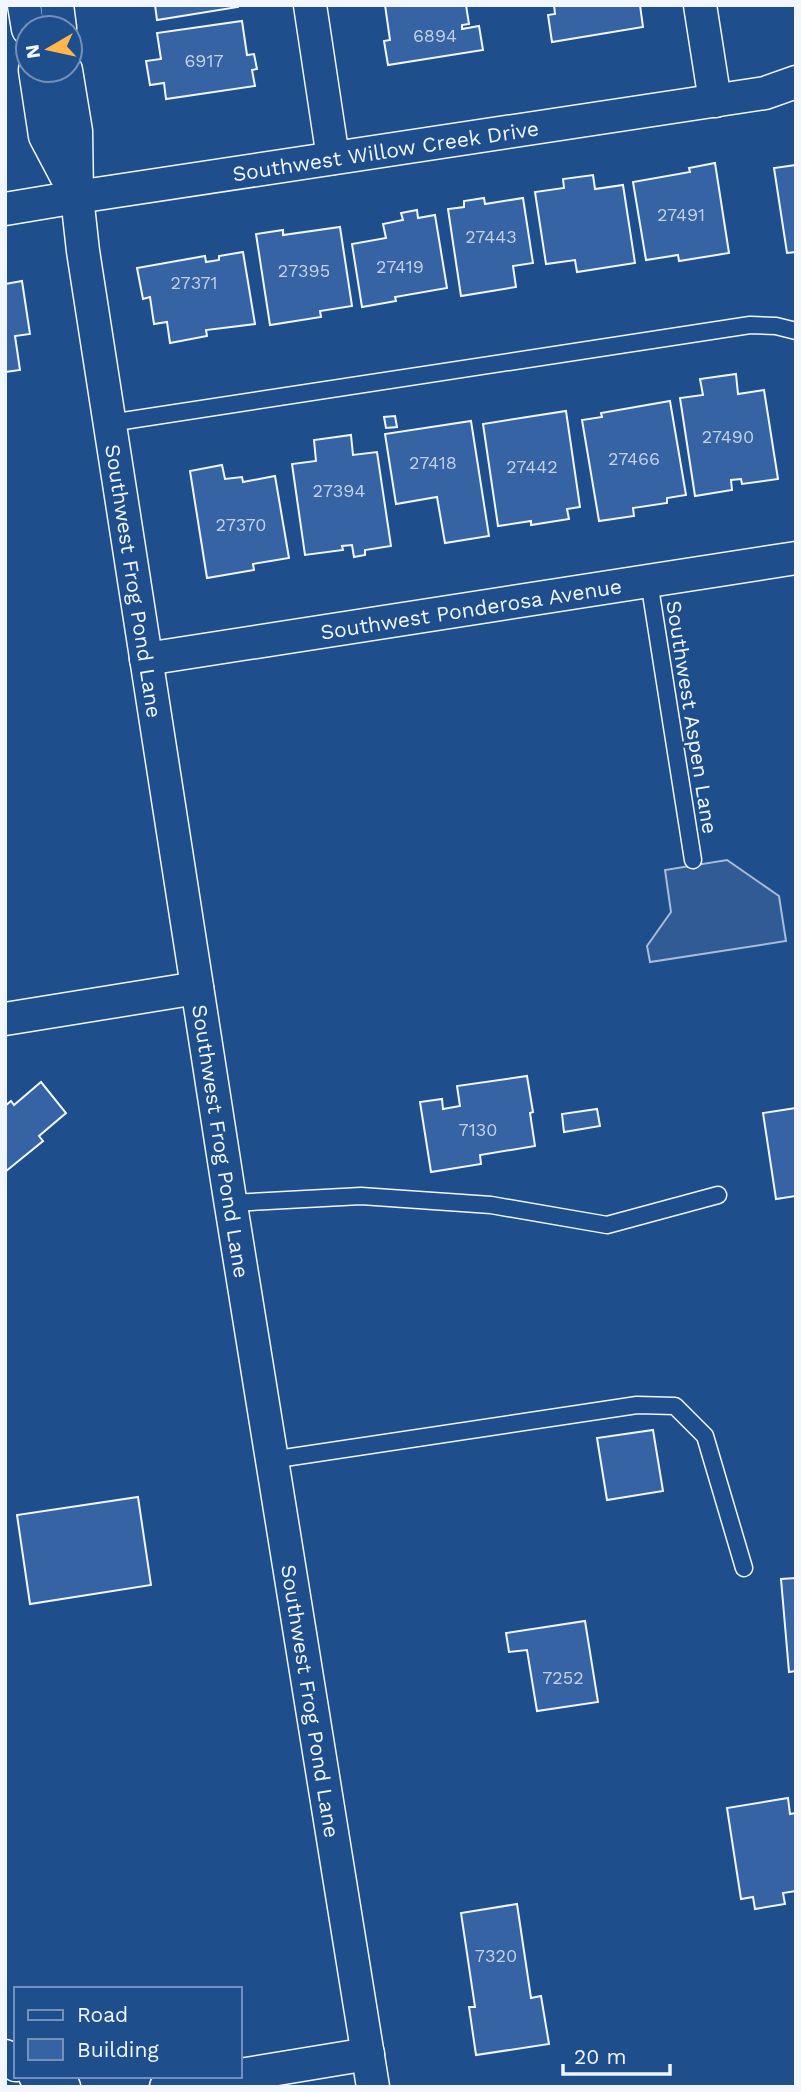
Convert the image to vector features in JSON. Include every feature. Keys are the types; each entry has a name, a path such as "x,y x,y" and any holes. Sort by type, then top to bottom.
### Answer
{"street":[{"path":"310,5 333,158"},
{"path":"700,5 715,100"},
{"name":"Southwest Willow Creek Drive","path":"5,209 765,93 796,82"},
{"name":"Southwest Frog Pond Lane","path":"37,84 45,136 77,197"},
{"name":"Southwest Frog Pond Lane","path":"68,84 76,131 77,197 110,423 271,1460 373,2087"},
{"name":"Southwest Willow Creek Drive","path":"765,93 796,100"},
{"name":"Southwest Ponderosa Avenue","path":"146,659 796,558"},
{"path":"5,1019 197,988"},
{"path":"242,2075 368,2054"},
{"path":"39,2078 64,2087"},
{"path":"166,2087 220,2078"}],"lane":[{"path":"110,423 750,325 776,326 796,331"},
{"name":"Southwest Aspen Lane","path":"649,581 693,860"},
{"path":"231,1203 360,1196 491,1205 607,1225 718,1195"},
{"path":"271,1460 637,1405 675,1406 705,1436 744,1568"}],"shaded area":[{"path":"727,860 779,896 786,941 650,962 647,946 671,912 665,870"}],"building":[{"path":"155,5 238,5 238,7 157,20"},
{"path":"385,5 466,5 469,24 462,25 462,29 479,26 483,50 388,65 384,41 390,40"},
{"path":"554,5 640,5 643,27 552,42 548,15 555,14"},
{"path":"242,21 247,55 254,54 257,69 252,70 255,86 166,99 164,83 150,85 146,61 161,59 157,33"},
{"path":"715,163 729,253 679,261 678,255 646,260 633,182 690,172 689,168"},
{"path":"796,165 796,252 787,253 774,168"},
{"path":"593,175 595,189 623,185 635,263 577,272 575,260 546,264 535,192 564,188 563,179"},
{"path":"484,198 485,204 523,198 533,263 513,266 516,287 461,296 448,209 464,207 464,201"},
{"path":"417,210 418,218 435,215 447,288 395,297 396,301 362,307 352,244 386,238 383,224 403,220 401,213"},
{"path":"340,227 352,306 320,311 321,317 270,325 256,234 283,230 283,235"},
{"path":"243,252 255,324 206,330 207,336 170,343 167,322 154,324 150,297 143,299 137,268 205,256 206,262 219,260 219,256"},
{"path":"22,281 30,334 15,336 20,370 5,372 5,284"},
{"path":"736,374 738,394 764,390 778,479 742,484 741,479 731,480 732,490 695,496 680,398 703,395 700,379"},
{"path":"670,401 686,495 667,498 667,503 633,508 634,516 599,521 582,420 602,417 601,413"},
{"path":"566,411 580,507 567,509 569,519 531,525 531,521 498,526 483,424"},
{"path":"395,416 397,427 386,428 384,417"},
{"path":"471,421 489,536 445,543 437,497 396,504 385,434"},
{"path":"351,435 353,455 377,452 391,546 365,550 365,555 354,557 352,545 342,546 343,550 305,555 292,464 316,461 314,440"},
{"path":"222,465 225,479 242,477 243,482 275,476 289,558 253,564 254,570 207,578 190,471"},
{"path":"527,1076 535,1146 480,1155 481,1164 431,1172 420,1102 442,1099 443,1109 460,1106 457,1086"},
{"path":"41,1082 66,1113 39,1136 43,1141 5,1172 5,1106 11,1101 14,1105"},
{"path":"796,1108 796,1196 776,1199 763,1113"},
{"path":"597,1109 600,1126 564,1132 562,1114"},
{"path":"653,1430 663,1491 607,1500 597,1438"},
{"path":"138,1497 151,1585 30,1604 17,1515"},
{"path":"796,1578 796,1671 789,1672 781,1579"},
{"path":"585,1621 598,1702 537,1711 527,1650 509,1652 506,1633"},
{"path":"788,1798 790,1814 796,1813 796,1891 783,1893 785,1904 755,1909 753,1897 741,1899 727,1808"},
{"path":"517,1904 531,1998 541,1996 549,2044 476,2055 469,2007 475,2007 461,1913"}]}
